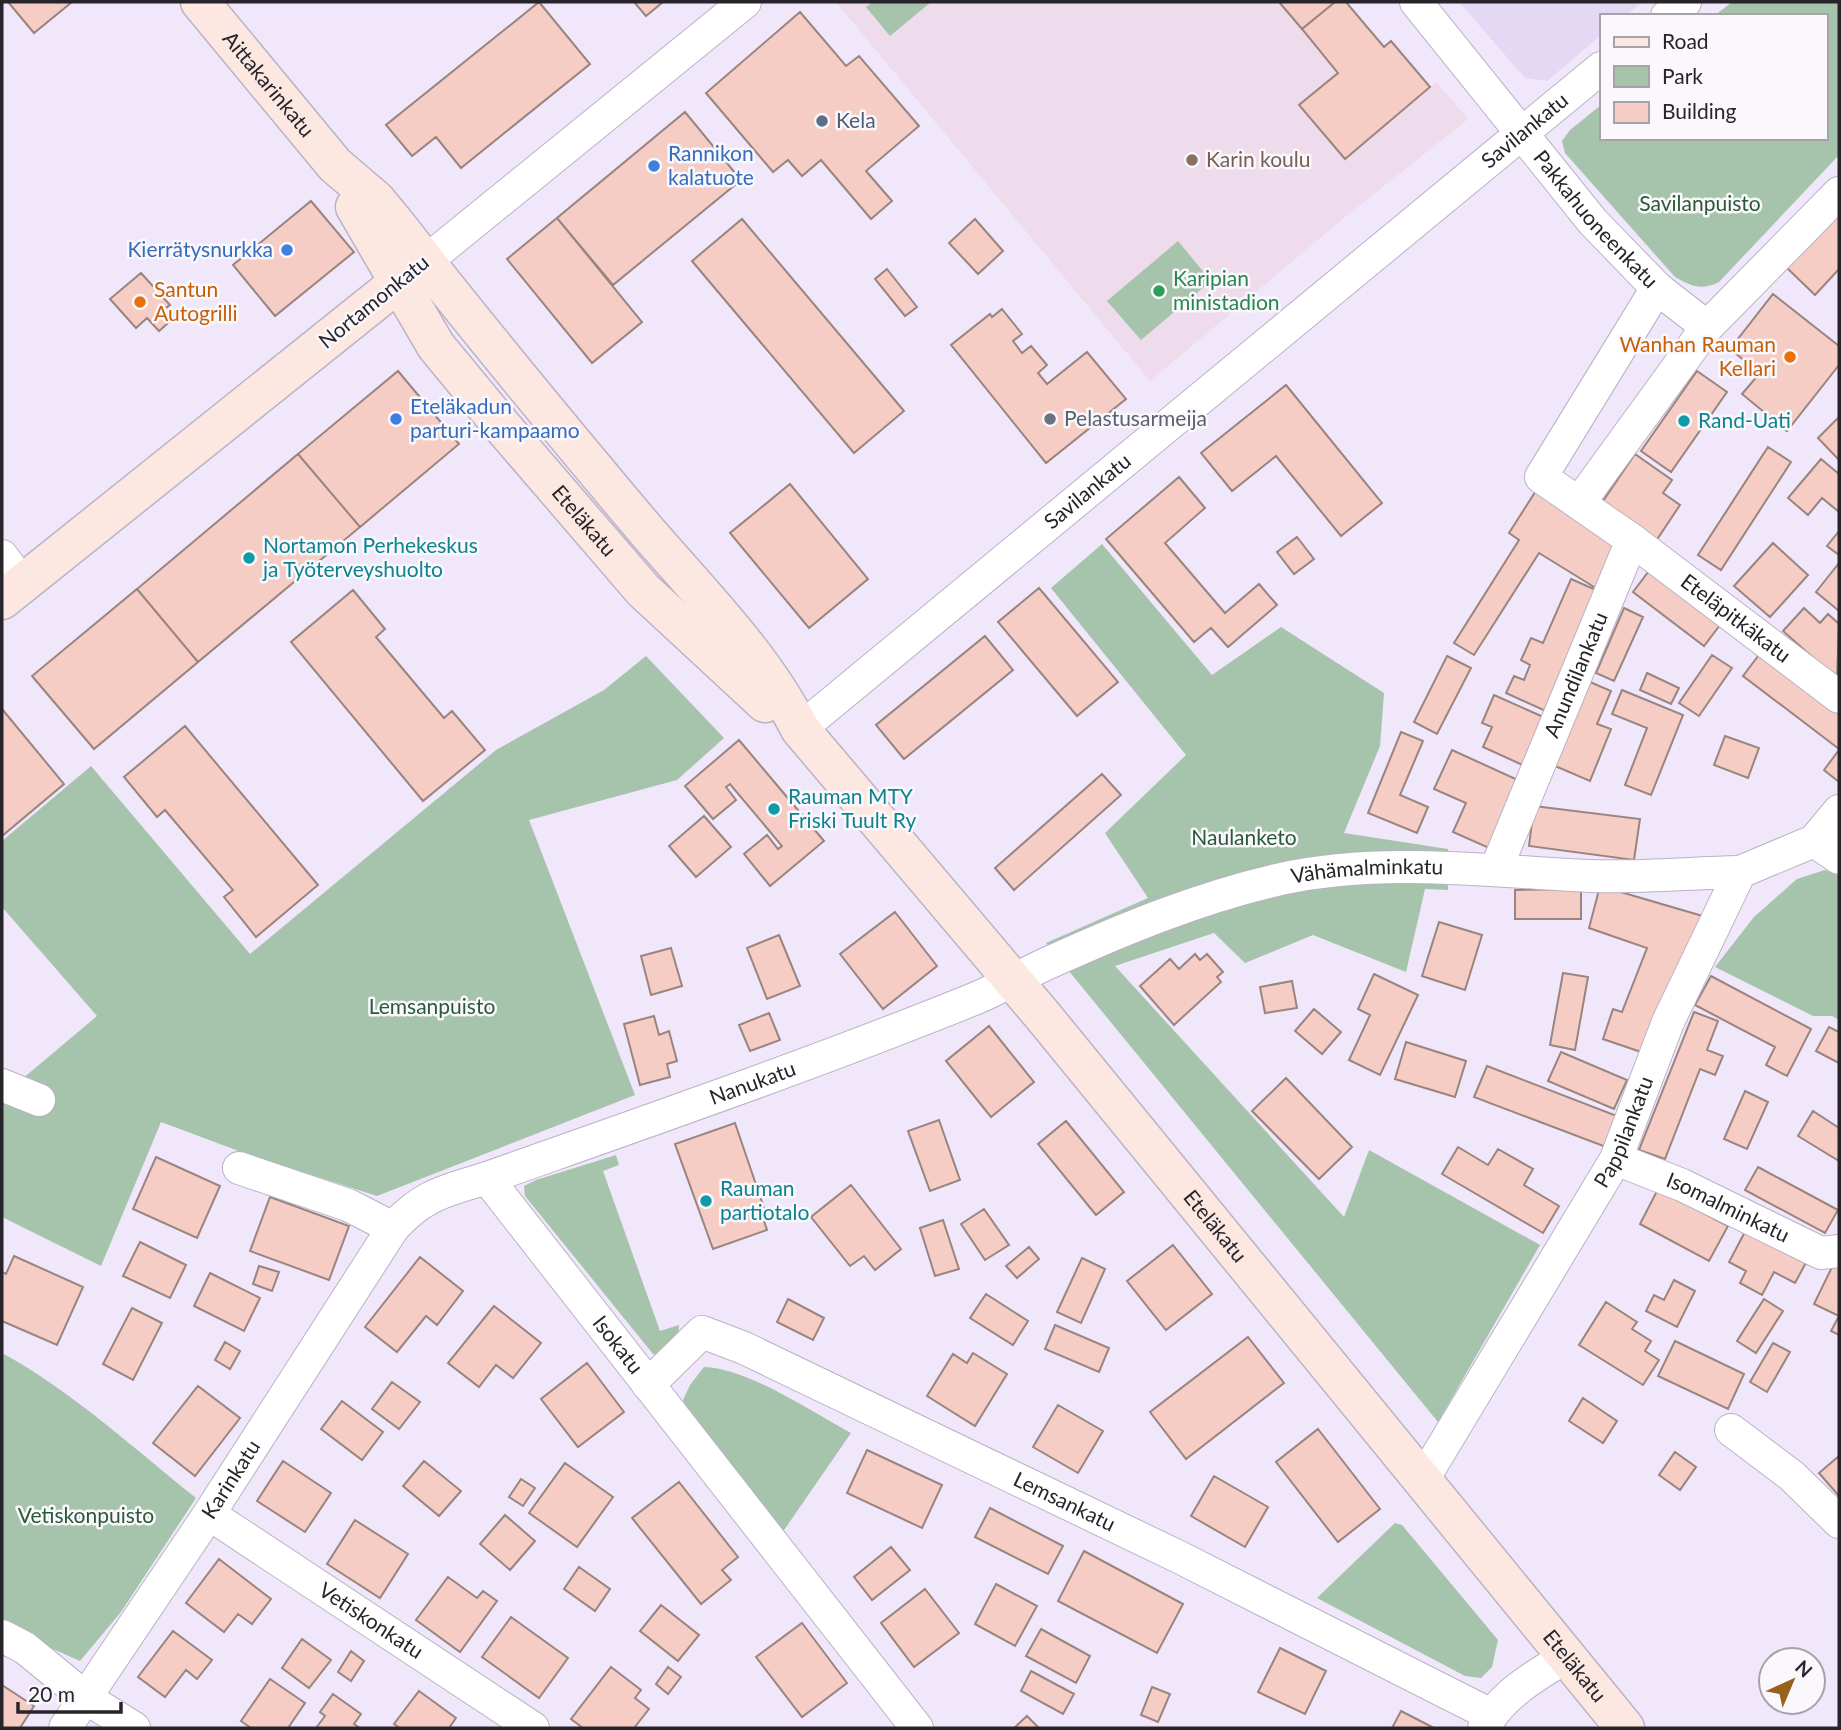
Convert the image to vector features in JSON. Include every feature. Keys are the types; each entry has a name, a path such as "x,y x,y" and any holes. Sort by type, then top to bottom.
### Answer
{"main road":[{"name":"Aittakarinkatu","path":"200,2 335,165 376,200 412,272"},
{"name":"Nortamonkatu","path":"9,580 412,272"},
{"name":"Eteläkatu","path":"412,272 533,399 743,644 785,699 800,729 1013,980 1625,1728"}],"street":[{"name":"Nortamonkatu","path":"412,272 745,2"},
{"name":"Pakkahuoneenkatu","path":"1416,2 1502,105 1521,134 1593,222 1657,288 1707,327"},
{"path":"1670,14 1685,2"},
{"name":"Savilankatu","path":"800,729 1600,69"},
{"path":"1579,503 1707,327 1839,193"},
{"path":"1632,540 1541,477 1657,288"},
{"name":"Eteläpitkäkatu","path":"1632,540 1839,697"},
{"name":"Anundilankatu","path":"1496,869 1632,540"},
{"path":"1740,872 1827,850 1839,811"},
{"name":"Vähämalminkatu","path":"1013,980 1163,916 1218,896 1283,879 1344,870 1496,869 1593,876 1740,872"},
{"name":"Pappilankatu","path":"1422,1481 1616,1159 1668,1022 1740,872"},
{"name":"Nanukatu","path":"487,1178 840,1053 978,998 1013,980"},
{"path":"2,1085 39,1100"},
{"name":"Isomalminkatu","path":"1616,1159 1682,1185 1821,1253 1839,1251"},
{"path":"239,1168 348,1205 393,1228 412,1207 435,1194 487,1178"},
{"name":"Isokatu","path":"487,1178 918,1728"},
{"name":"Karinkatu","path":"65,1728 209,1514 393,1228"},
{"name":"Lemsankatu","path":"648,1385 702,1332 744,1348 1179,1557 1487,1722"},
{"path":"1731,1430 1792,1476 1839,1522"},
{"name":"Vetiskonkatu","path":"209,1514 533,1728"},
{"path":"2,1636 24,1648 86,1698 134,1728"},
{"path":"1487,1722 1535,1676 1566,1657"}],"shaded area":[{"name":"Karin koulu","path":"836,2 1346,2 1383,47 1391,41 1430,87 1436,82 1468,119 1345,217 1150,381"},
{"path":"1459,2 1642,2 1627,14 1600,14 1600,36 1547,81 1525,78"}],"green space":[{"path":"873,2 931,2 890,36 866,7"},
{"name":"Savilanpuisto","path":"1732,2 1839,2 1839,155 1719,282 1696,286 1675,277 1565,153 1562,141 1570,130 1600,106 1600,140 1827,140 1827,14 1717,14"},
{"name":"Karipian ministadion","path":"1178,241 1211,281 1141,340 1107,301"},
{"name":"Naulanketo","path":"1102,544 1212,675 1281,627 1384,693 1380,746 1344,833 1448,849 1448,890 1425,889 1406,972 1313,935 1245,963 1214,933 1115,966 1344,1217 1369,1150 1540,1245 1438,1422 1046,943 1148,898 1105,833 1186,755 1051,588"},
{"name":"Lemsanpuisto","path":"646,656 724,738 677,780 529,820 635,1095 377,1196 244,1153 161,1122 101,1266 2,1217 2,1096 97,1016 2,907 2,841 91,766 250,954 496,750 604,690"},
{"path":"1825,870 1839,876 1839,1020 1832,1016 1813,1016 1715,967 1754,917 1797,879"},
{"path":"616,1155 619,1165 603,1171 660,1331 679,1325 678,1339 659,1355 653,1354 525,1196 524,1186 536,1180"},
{"name":"Vetiskonpuisto","path":"2,1353 78,1402 196,1498 121,1612 80,1661 37,1642 2,1619"},
{"path":"704,1367 721,1369 759,1383 851,1433 782,1533 692,1420 683,1400 690,1385"},
{"path":"1395,1523 1402,1525 1498,1640 1492,1667 1481,1678 1465,1676 1317,1598"}],"building":[{"path":"8,2 72,2 34,33"},
{"path":"539,2 590,64 461,168 436,137 412,156 386,125"},
{"path":"634,2 663,2 646,16"},
{"path":"1279,2 1335,2 1302,29"},
{"path":"1335,2 1346,2 1384,47 1391,41 1430,87 1345,159 1299,105 1338,73 1302,29"},
{"name":"Kela","path":"800,12 846,66 859,56 919,126 866,171 892,201 871,219 821,160 802,176 788,160 773,172 706,93"},
{"path":"685,112 741,180 613,285 557,218"},
{"path":"311,201 354,252 275,316 233,265"},
{"path":"1839,213 1839,269 1815,295 1787,268"},
{"path":"557,218 642,322 592,363 507,259"},
{"path":"742,219 904,411 854,453 692,261"},
{"path":"975,219 1003,251 978,274 949,243"},
{"path":"887,269 917,307 905,316 875,279"},
{"name":"Santun Autogrilli","path":"141,273 170,305 167,307 175,317 159,331 147,318 136,328 110,299"},
{"name":"Wanhan Rauman Kellari","path":"1773,294 1839,346 1839,365 1787,431 1742,394 1760,373 1730,349"},
{"path":"1002,309 1022,334 1013,341 1022,353 1031,346 1047,365 1038,373 1047,384 1087,352 1126,399 1046,463 951,345 990,314 992,317"},
{"path":"398,371 459,444 360,527 298,454"},
{"name":"Rand-Uati","path":"1697,371 1727,392 1671,472 1641,451"},
{"path":"1286,385 1382,503 1341,536 1276,456 1232,491 1201,453"},
{"path":"1839,417 1839,460 1818,438"},
{"path":"1768,447 1791,462 1721,570 1698,555"},
{"name":"Nortamon Perhekeskus ja Työterveyshuolto","path":"298,454 360,527 198,662 137,589"},
{"path":"1635,454 1672,480 1663,493 1680,505 1654,544 1599,507"},
{"path":"1821,459 1839,474 1839,512 1822,498 1808,515 1788,498"},
{"path":"1179,477 1205,508 1165,543 1225,613 1259,584 1277,605 1228,647 1211,628 1194,642 1106,539"},
{"path":"790,484 868,579 809,628 730,533"},
{"path":"1539,486 1629,543 1599,590 1539,553 1474,655 1454,643 1519,540 1509,533"},
{"path":"1839,531 1839,555 1827,546"},
{"path":"1297,537 1314,559 1294,574 1277,552"},
{"path":"1773,543 1808,575 1770,617 1734,586"},
{"path":"1839,563 1839,611 1816,592"},
{"path":"1649,571 1720,625 1704,646 1633,592"},
{"path":"1571,579 1603,593 1550,713 1506,693 1514,676 1524,680 1530,665 1521,660 1531,638 1543,643"},
{"path":"1039,588 1118,682 1077,716 998,622"},
{"path":"137,589 198,662 94,749 32,676"},
{"path":"353,590 385,629 376,637 444,718 452,711 485,750 423,801 291,642"},
{"path":"1624,608 1643,617 1614,681 1596,673"},
{"path":"1804,608 1820,623 1828,614 1839,624 1837,679 1783,631"},
{"path":"985,636 1013,670 904,759 876,725"},
{"path":"1765,647 1839,704 1839,749 1743,676"},
{"path":"1712,655 1732,668 1699,716 1679,703"},
{"path":"1447,656 1471,668 1437,734 1414,722"},
{"path":"1647,673 1679,688 1671,704 1640,690"},
{"path":"1590,682 1611,691 1597,724 1611,729 1590,781 1555,766"},
{"path":"1622,690 1683,715 1651,795 1625,785 1647,728 1612,714"},
{"path":"1494,695 1548,719 1527,767 1483,747 1492,727 1482,723"},
{"path":"2,709 64,784 2,836"},
{"path":"185,726 318,885 256,937 224,897 233,890 165,810 157,817 124,777"},
{"path":"1401,732 1423,741 1400,795 1428,807 1417,833 1368,813"},
{"path":"1725,736 1759,748 1748,778 1714,765"},
{"name":"Rauman MTY Friski Tuult Ry","path":"739,740 824,841 770,886 744,854 767,835 778,849 782,846 730,784 726,787 736,800 713,819 685,786"},
{"path":"1452,750 1520,781 1489,848 1453,832 1466,803 1434,789"},
{"path":"1839,750 1839,782 1824,770"},
{"path":"1102,774 1121,795 1014,890 995,868"},
{"path":"1534,806 1640,819 1634,860 1529,846"},
{"path":"704,816 731,847 696,877 669,846"},
{"path":"1600,886 1706,917 1647,1054 1603,1039 1613,1009 1622,1012 1647,948 1589,928"},
{"path":"1581,889 1581,919 1515,919 1515,890"},
{"path":"895,912 937,966 883,1009 840,954"},
{"path":"1439,922 1482,935 1465,990 1422,976"},
{"path":"779,935 800,986 767,999 747,948"},
{"path":"671,948 682,986 651,995 641,956"},
{"path":"1195,954 1200,960 1207,954 1223,972 1217,977 1221,982 1174,1025 1140,986 1170,959 1179,969"},
{"path":"1563,973 1588,977 1575,1050 1550,1045"},
{"path":"1374,974 1418,995 1380,1075 1349,1060 1370,1015 1358,1009"},
{"path":"1711,976 1811,1029 1787,1076 1766,1065 1775,1047 1695,1005"},
{"path":"1292,981 1297,1008 1265,1013 1260,987"},
{"path":"1314,1009 1341,1032 1322,1054 1295,1031"},
{"path":"1694,1012 1718,1021 1707,1050 1723,1056 1715,1075 1700,1069 1665,1159 1639,1150"},
{"path":"769,1013 780,1040 750,1051 739,1025"},
{"path":"654,1016 659,1035 669,1031 677,1061 667,1064 670,1077 640,1085 624,1024"},
{"path":"989,1026 1034,1082 991,1117 946,1061"},
{"path":"1829,1027 1839,1032 1839,1063 1816,1051"},
{"path":"1406,1042 1466,1061 1455,1097 1395,1079"},
{"path":"1561,1052 1627,1080 1614,1109 1548,1081"},
{"path":"1487,1066 1617,1116 1606,1147 1474,1097"},
{"path":"1286,1078 1352,1147 1319,1179 1252,1111"},
{"path":"1745,1091 1768,1102 1747,1149 1724,1139"},
{"path":"1813,1111 1839,1128 1839,1161 1798,1136"},
{"path":"939,1120 960,1180 930,1191 908,1131"},
{"path":"1066,1121 1124,1192 1096,1215 1038,1144"},
{"path":"735,1123 764,1208 760,1209 767,1230 713,1249 675,1144"},
{"path":"1458,1147 1488,1165 1498,1149 1533,1169 1524,1185 1559,1206 1543,1233 1442,1174"},
{"path":"156,1157 220,1186 197,1238 133,1209"},
{"path":"1758,1167 1838,1210 1825,1233 1745,1190"},
{"path":"851,1185 901,1249 875,1270 864,1256 850,1266 811,1217"},
{"path":"1658,1189 1728,1226 1709,1261 1640,1224"},
{"path":"270,1197 349,1226 329,1280 250,1251"},
{"path":"984,1209 1009,1245 985,1260 961,1224"},
{"path":"943,1220 959,1269 935,1276 920,1228"},
{"path":"1748,1226 1809,1257 1795,1283 1774,1272 1762,1295 1740,1283 1746,1271 1729,1262"},
{"path":"140,1242 186,1265 170,1298 123,1276"},
{"path":"1173,1245 1212,1294 1166,1330 1127,1281"},
{"path":"1029,1247 1039,1259 1017,1278 1006,1266"},
{"path":"14,1256 83,1287 57,1345 2,1321 2,1272 6,1274"},
{"path":"420,1257 463,1291 437,1325 426,1316 397,1352 365,1327"},
{"path":"1082,1258 1105,1269 1081,1323 1057,1312"},
{"path":"1834,1263 1839,1265 1839,1316 1814,1304"},
{"path":"259,1266 279,1272 272,1291 253,1284"},
{"path":"210,1273 260,1298 244,1331 194,1306"},
{"path":"1674,1280 1695,1291 1677,1327 1646,1311 1654,1295 1664,1300"},
{"path":"986,1294 1028,1321 1013,1345 970,1318"},
{"path":"788,1299 824,1318 813,1340 777,1322"},
{"path":"1764,1299 1783,1311 1756,1353 1737,1341"},
{"path":"1606,1302 1637,1322 1632,1329 1651,1341 1645,1351 1659,1360 1643,1385 1579,1345"},
{"path":"494,1306 541,1343 513,1378 496,1365 479,1387 448,1363"},
{"path":"132,1308 162,1323 133,1380 103,1364"},
{"path":"1839,1316 1839,1335 1831,1331"},
{"path":"1055,1325 1109,1348 1099,1372 1045,1349"},
{"path":"1248,1337 1284,1383 1186,1459 1150,1412"},
{"path":"1675,1341 1744,1374 1728,1409 1658,1376"},
{"path":"225,1342 240,1351 230,1369 215,1360"},
{"path":"1773,1343 1790,1352 1767,1392 1750,1382"},
{"path":"973,1353 1007,1374 975,1426 927,1396 953,1354 967,1363"},
{"path":"587,1363 624,1412 578,1447 541,1399"},
{"path":"392,1382 420,1402 399,1429 372,1409"},
{"path":"198,1386 240,1418 195,1476 153,1443"},
{"path":"1583,1398 1617,1421 1603,1443 1569,1421"},
{"path":"342,1401 383,1432 362,1460 321,1429"},
{"path":"1058,1405 1103,1431 1078,1473 1033,1447"},
{"path":"1318,1429 1380,1509 1338,1542 1276,1462"},
{"path":"867,1450 942,1485 922,1528 847,1493"},
{"path":"1675,1452 1696,1467 1680,1490 1659,1475"},
{"path":"1839,1456 1839,1496 1819,1473"},
{"path":"283,1461 331,1493 305,1532 257,1501"},
{"path":"424,1461 461,1491 439,1516 403,1486"},
{"path":"565,1463 613,1497 577,1547 529,1513"},
{"path":"1214,1476 1268,1507 1245,1547 1191,1516"},
{"path":"521,1479 535,1488 523,1506 509,1497"},
{"path":"679,1482 738,1557 722,1570 731,1580 701,1604 632,1518"},
{"path":"990,1508 1063,1546 1048,1574 975,1537"},
{"path":"505,1515 535,1541 510,1570 480,1544"},
{"path":"355,1520 408,1554 380,1598 327,1564"},
{"path":"891,1547 910,1570 872,1600 854,1577"},
{"path":"1084,1551 1183,1604 1157,1653 1058,1601"},
{"path":"219,1559 271,1599 252,1624 238,1614 224,1632 186,1603"},
{"path":"579,1567 610,1589 595,1611 564,1589"},
{"path":"448,1577 477,1598 483,1591 497,1601 460,1652 416,1620"},
{"path":"996,1584 1037,1606 1015,1646 975,1624"},
{"path":"925,1589 959,1633 914,1667 881,1623"},
{"path":"661,1605 699,1635 678,1661 640,1631"},
{"path":"511,1617 568,1658 539,1698 482,1657"},
{"path":"802,1623 847,1683 802,1717 756,1657"},
{"path":"1041,1629 1090,1656 1076,1683 1026,1656"},
{"path":"173,1631 212,1660 197,1679 186,1670 165,1697 138,1677"},
{"path":"302,1639 331,1660 309,1688 282,1668"},
{"path":"1280,1648 1326,1671 1305,1714 1258,1692"},
{"path":"351,1651 364,1661 351,1681 338,1672"},
{"path":"611,1667 641,1690 635,1698 649,1709 634,1728 583,1728 571,1719"},
{"path":"668,1667 681,1677 668,1694 656,1684"},
{"path":"1031,1671 1074,1694 1063,1714 1021,1691"},
{"path":"270,1679 305,1703 288,1728 251,1728 241,1721"},
{"path":"2,1685 34,1706 20,1728 2,1728"},
{"path":"1152,1687 1170,1694 1158,1722 1141,1715"},
{"path":"419,1691 456,1718 449,1728 400,1728 394,1724"},
{"path":"333,1694 361,1714 354,1724 360,1728 316,1728 325,1716 320,1712"},
{"path":"1401,1711 1434,1728 1392,1728"},
{"path":"1027,1716 1039,1728 1014,1728"}],"place":[{"name":"Kela","path":"822,121"},
{"name":"Karin koulu","path":"1192,160"},
{"name":"Rannikon kalatuote","path":"654,166"},
{"name":"Kierrätysnurkka","path":"287,250"},
{"name":"Karipian ministadion","path":"1159,291"},
{"name":"Santun Autogrilli","path":"140,302"},
{"name":"Wanhan Rauman Kellari","path":"1790,357"},
{"name":"Eteläkadun parturi-kampaamo","path":"396,419"},
{"name":"Pelastusarmeija","path":"1050,419"},
{"name":"Rand-Uati","path":"1684,421"},
{"name":"Nortamon Perhekeskus ja Työterveyshuolto","path":"249,558"},
{"name":"Rauman MTY Friski Tuult Ry","path":"774,809"},
{"name":"Rauman partiotalo","path":"706,1201"}]}
